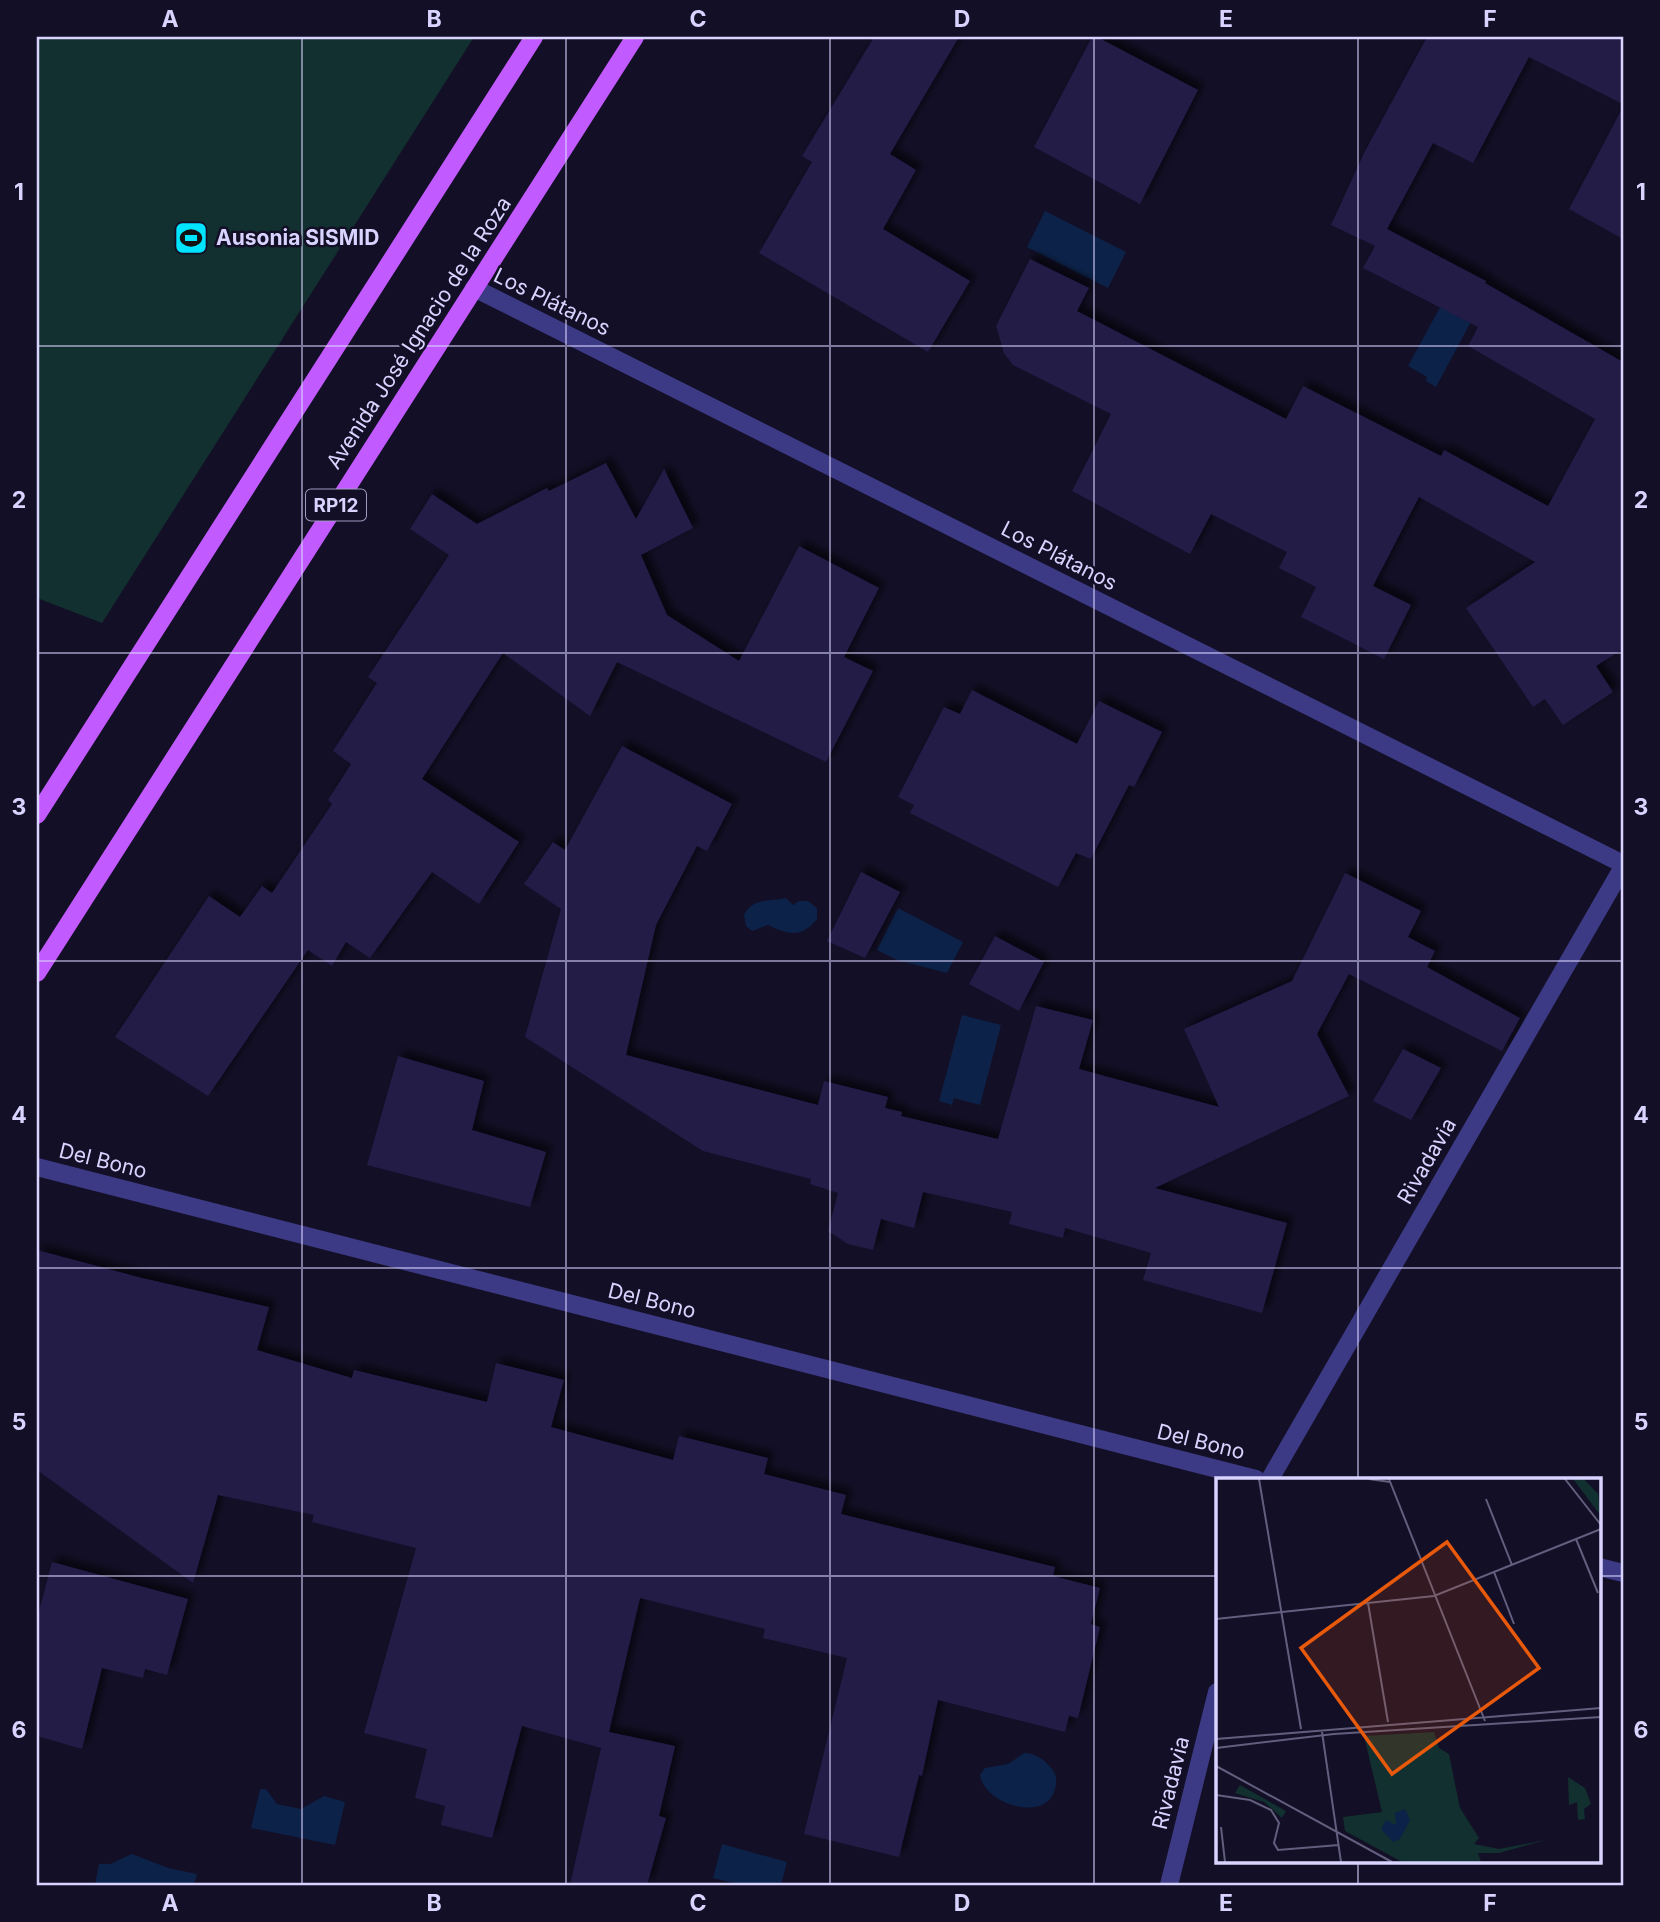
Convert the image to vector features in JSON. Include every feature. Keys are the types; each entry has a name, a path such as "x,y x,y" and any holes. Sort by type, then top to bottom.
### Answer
{"main road":[{"path":"37,814 534,37"},
{"name":"Avenida José Ignacio de la Roza","path":"37,973 635,37"}],"street":[{"name":"Los Plátanos","path":"474,288 1623,866"},
{"name":"Rivadavia","path":"1271,1478 1623,866"},
{"name":"Del Bono","path":"37,1167 1252,1478"},
{"path":"1600,1567 1623,1573"},
{"name":"Rivadavia","path":"1169,1885 1216,1696"}],"green space":[{"name":"Ausonia SISMID","path":"37,37 474,37 102,623 37,598"}],"water":[{"path":"1045,211 1126,252 1108,288 1027,247"},
{"path":"1443,302 1473,318 1436,387 1426,381 1427,377 1408,366"},
{"path":"786,898 793,905 799,901 808,901 817,908 817,919 806,930 794,933 768,925 752,931 746,926 744,915 752,905"},
{"path":"898,908 963,942 947,973 897,960 877,950"},
{"path":"962,1015 1001,1025 980,1105 954,1098 952,1105 939,1101"},
{"path":"1024,1753 1043,1760 1056,1776 1055,1789 1049,1800 1040,1806 1028,1808 1003,1801 984,1785 980,1775 985,1768 1008,1764"},
{"path":"260,1789 266,1789 277,1804 301,1809 324,1796 345,1802 335,1845 251,1828"},
{"path":"722,1844 787,1862 781,1885 741,1885 713,1878"},
{"path":"132,1854 168,1868 197,1874 194,1885 95,1885 99,1864 110,1864"}],"building":[{"path":"874,37 959,37 890,154 916,170 883,229 970,281 928,352 759,253 812,162 802,156"},
{"path":"1092,37 1097,37 1198,90 1140,204 1034,147"},
{"path":"1427,37 1623,37 1623,104 1529,57 1473,163 1433,143 1387,229 1486,281 1485,283 1623,362 1623,649 1596,666 1613,692 1563,725 1545,699 1533,707 1466,608 1535,562 1419,497 1373,586 1411,605 1384,659 1301,617 1316,587 1279,568 1287,552 1211,514 1190,554 1072,491 1111,414 1013,365 1004,353 996,326 1030,259 1089,288 1077,311 1286,419 1303,386 1441,456 1444,450 1548,506 1595,419 1468,346 1478,327 1363,268 1375,246 1331,225 1364,153"},
{"path":"1623,107 1623,239 1569,209"},
{"path":"606,463 636,519 664,469 693,528 641,555 667,615 739,661 799,546 879,588 844,657 873,671 826,762 617,662 590,716 503,653 422,779 519,842 479,904 432,872 370,958 346,942 332,966 308,950 208,1096 115,1037 209,896 240,917 262,886 272,893 332,804 328,800 351,764 333,751 377,683 368,677 449,555 410,529 432,494 477,524 547,488 549,491"},
{"path":"972,690 1077,744 1099,701 1162,732 1134,787 1129,785 1091,859 1076,853 1058,887 910,813 914,805 898,797 944,707 960,714"},
{"path":"622,746 732,804 707,851 697,846 656,925 626,1055 818,1105 824,1081 888,1097 885,1108 902,1112 901,1116 998,1139 1036,1006 1093,1020 1079,1069 1219,1107 1184,1029 1292,981 1345,873 1421,911 1408,937 1435,951 1427,967 1520,1018 1502,1051 1349,974 1317,1034 1349,1096 1155,1188 1287,1223 1262,1313 1143,1280 1151,1253 1065,1228 1063,1238 1009,1224 1012,1212 923,1192 914,1228 881,1219 873,1250 848,1244 828,1231 838,1193 810,1184 811,1179 703,1151 525,1037 561,909 524,884 553,842 565,850"},
{"path":"861,872 900,892 865,958 827,941"},
{"path":"995,936 1044,962 1019,1011 969,984"},
{"path":"1403,1049 1441,1068 1411,1120 1373,1101"},
{"path":"398,1056 484,1081 472,1130 546,1152 530,1207 367,1165"},
{"path":"37,1250 142,1278 269,1307 257,1350 352,1378 354,1370 487,1402 496,1363 564,1380 551,1427 673,1460 679,1436 768,1458 764,1474 846,1495 841,1514 1055,1567 1053,1576 1100,1588 1091,1624 1100,1627 1078,1718 1069,1716 1065,1732 938,1700 922,1776 919,1775 899,1857 804,1834 847,1658 763,1638 765,1629 640,1598 609,1732 675,1746 659,1816 666,1818 647,1885 570,1885 601,1748 522,1726 492,1838 441,1825 445,1806 415,1798 427,1749 364,1733 416,1548 312,1522 314,1515 218,1495 193,1583 37,1470"},
{"path":"52,1562 188,1599 167,1675 145,1669 143,1678 102,1668 82,1749 37,1736 37,1619"}],"place":[{"name":"Ausonia SISMID","path":"191,238"}]}
